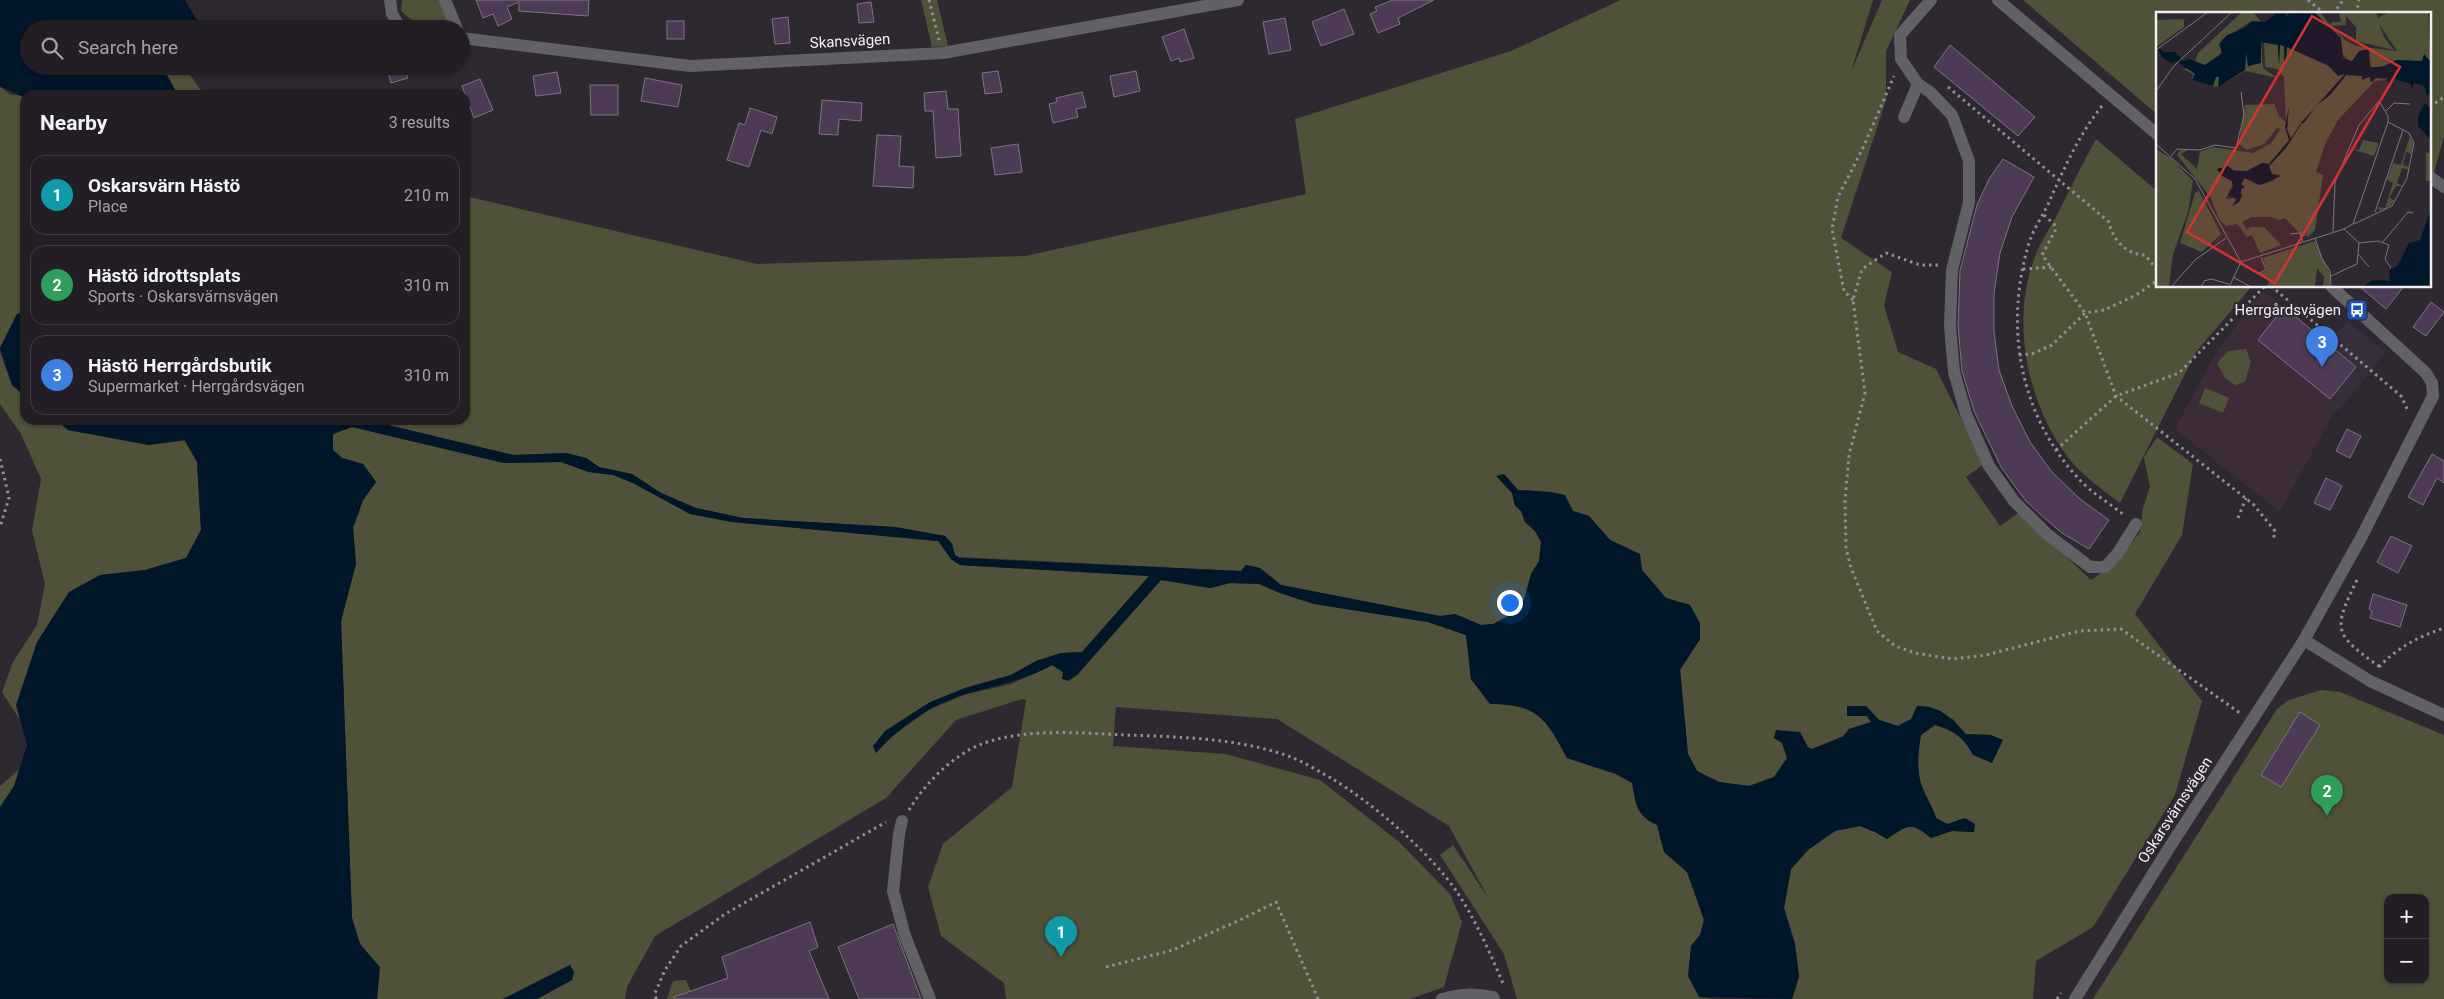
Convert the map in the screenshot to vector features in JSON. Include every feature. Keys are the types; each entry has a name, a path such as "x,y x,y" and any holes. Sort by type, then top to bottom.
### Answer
{"street":[{"path":"390,0 392,14 396,20"},
{"path":"445,0 453,20"},
{"name":"Skansvägen","path":"470,39 690,66 943,53 1238,0"},
{"path":"1931,0 1900,35 1901,59 1918,84 1930,92 1952,116 1969,161 1969,202 1954,265 1950,326 1954,372 1966,414 1988,466 2014,501 2047,534 2090,567 2105,567 2118,553 2136,524"},
{"path":"1998,0 2156,132"},
{"path":"1904,117 1918,84"},
{"path":"2432,178 2444,187"},
{"path":"2332,288 2426,373 2439,391 2304,640 2370,681 2444,715"},
{"name":"Oskarsvärnsvägen","path":"2075,999 2169,848 2304,640"},
{"path":"902,821 898,834 893,891 906,936 930,999"},
{"path":"1442,999 1461,994 1476,993 1493,996 1494,999"}],"path":[{"path":"930,0 943,53"},
{"path":"2308,0 2323,12"},
{"path":"2334,12 2343,0"},
{"path":"1853,300 1844,291 1832,229 1838,197 1863,148 1901,59"},
{"path":"1946,85 2109,222 2116,240 2124,248 2137,255 2145,255 2156,269"},
{"path":"2111,94 2082,135 2030,241 2023,269 2017,313 2019,355 2024,385 2038,418 2056,450 2078,479 2136,524"},
{"path":"2432,106 2444,97"},
{"path":"2043,214 2054,224 2056,229 2042,254 2085,313 2116,396 2246,498 2275,531 2273,541"},
{"path":"1954,265 1920,265 1886,253 1862,269 1853,300 1865,393 1849,455 1845,501 1846,548 1850,568 1877,631 1895,646 1909,651 1952,659 1986,655 2079,631 2121,629 2242,714"},
{"path":"2023,269 2053,267"},
{"path":"2019,355 2032,354 2052,345 2085,313 2104,310 2136,295 2156,281"},
{"path":"2056,450 2116,396 2178,373 2263,288"},
{"path":"2273,288 2401,396 2408,408 2408,415 2422,421"},
{"path":"0,458 9,498 0,527"},
{"path":"2238,518 2246,498"},
{"path":"2360,572 2343,608 2340,625 2349,644 2379,667 2386,670"},
{"path":"2370,681 2379,667 2396,650 2414,639 2444,628"},
{"path":"656,999 655,992 665,970 681,946 725,914 886,822 902,821 911,806 951,760 983,743 1022,734 1095,734 1226,741 1291,757 1332,779 1375,810 1420,850 1458,893 1480,932 1508,993"},
{"path":"1106,967 1173,950 1276,902 1318,999"}],"shaded area":[{"path":"2263,291 2317,335 2291,367 2330,399 2333,414 2280,512 2175,429 2215,354"},
{"path":"2347,321 2386,352 2341,408 2333,413 2330,399 2290,367 2328,324 2338,332"}],"green space":[{"path":"402,0 440,0 449,20 414,20 401,10"},
{"path":"921,0 937,0 948,46 932,47"},
{"path":"1621,0 1873,0 1851,72 1882,0 1910,0 1886,51 1886,100 1841,238 1892,272 1884,305 1898,352 1936,369 1984,464 1966,477 2000,526 2020,512 2091,580 2117,562 2140,532 2143,508 2150,487 2144,457 2157,437 2193,464 2182,535 2135,614 2202,701 2175,795 2093,927 2036,961 2033,999 1792,999 1799,977 1795,944 1784,908 1791,869 1808,850 1835,831 1860,826 1887,839 1909,827 1919,829 1931,838 1952,831 1974,832 1947,824 1936,818 1920,783 1918,756 1921,735 1934,725 1947,729 1966,743 1973,755 1991,735 1966,734 1952,718 1911,719 1898,726 1879,720 1866,706 1847,706 1847,716 1867,716 1872,722 1849,729 1843,736 1812,749 1782,743 1787,758 1774,777 1749,786 1719,782 1697,771 1688,754 1680,670 1700,639 1690,605 1666,598 1642,570 1639,554 1610,540 1589,516 1573,511 1551,492 1518,490 1504,474 1497,476 1512,493 1515,505 1521,511 1525,522 1535,531 1541,542 1539,561 1531,574 1524,600 1510,615 1494,624 1481,625 1455,614 1440,616 1281,585 1260,568 1246,565 1241,571 959,557 955,555 952,544 945,536 895,527 743,518 696,508 661,493 632,474 599,467 586,458 566,453 513,455 388,425 470,425 470,197 757,264 1025,256 1306,194 1295,119 1511,51"},
{"path":"2023,0 2444,0 2444,136 2434,173 2432,172 2432,12 2156,12 2156,113"},
{"path":"167,75 190,75 201,90 175,90"},
{"path":"0,87 11,95 20,95 20,313 17,314 0,348"},
{"path":"2096,139 2156,190 2156,288 2250,288 2196,352 2120,503 2088,478 2062,449 2049,427 2031,379 2023,329 2024,303 2028,278 2036,254"},
{"path":"2246,349 2251,362 2245,382 2235,385 2225,378 2217,363 2228,351"},
{"path":"0,352 12,385 20,392 20,425 62,425 68,430 149,445 184,440 197,462 201,530 186,558 145,570 100,575 0,826 0,786 22,767 29,734 2,692 13,662 37,625 45,584 32,530 41,479 21,434 0,404"},
{"path":"2205,388 2229,398 2223,413 2199,403"},
{"path":"352,427 504,463 561,462 589,472 613,475 633,483 690,514 732,522 939,541 951,559 960,565 1149,576 1082,652 1061,653 1036,661 1011,675 965,688 885,731 876,753 891,737 930,709 967,694 1011,684 1052,665 1063,672 1077,675 1161,580 1210,588 1230,583 1259,584 1314,604 1428,622 1466,635 1471,679 1490,704 1519,707 1538,716 1553,733 1567,758 1616,774 1632,783 1638,808 1645,818 1657,825 1664,852 1687,872 1699,899 1704,920 1700,935 1691,946 1699,997 1714,999 1517,999 1504,954 1440,855 1453,845 1489,899 1449,826 1277,719 1116,707 1113,746 1226,754 1320,780 1398,841 1450,894 1462,922 1444,987 1410,999 1006,999 1004,983 941,936 928,887 943,844 1012,787 1026,700 1022,699 956,720 886,798 655,936 627,987 625,999 537,999 572,980 570,965 503,999 377,999 379,967 360,944 352,918 341,621 356,564 353,528 363,500 376,482 363,464 342,458 333,450 333,434"},
{"path":"2321,690 2340,692 2444,735 2444,999 2093,999 2277,709 2289,700"},
{"path":"686,980 694,999 667,999 673,981"}],"water":[{"path":"0,0 185,0 197,20 20,20 20,75 167,75 175,90 20,90 20,96 0,86"},
{"path":"20,313 20,392 12,385 0,348 17,314"},
{"path":"62,425 388,425 513,455 566,453 586,458 599,467 632,474 661,493 696,508 743,518 895,527 945,536 952,544 955,555 959,558 1241,571 1246,565 1260,568 1281,585 1440,616 1455,614 1481,625 1493,624 1510,615 1524,600 1531,574 1539,561 1541,542 1535,531 1525,522 1521,511 1515,506 1512,493 1496,476 1504,474 1518,490 1551,492 1565,495 1573,511 1589,516 1610,540 1640,554 1642,570 1666,598 1690,605 1700,623 1700,639 1680,670 1688,754 1697,771 1719,782 1749,786 1774,777 1787,758 1782,743 1774,738 1776,730 1800,732 1808,747 1812,749 1843,737 1849,729 1871,722 1867,716 1847,716 1847,706 1866,706 1879,720 1898,726 1911,719 1917,706 1925,706 1939,710 1966,734 1991,735 2003,740 1992,763 1973,755 1962,739 1947,729 1935,725 1921,735 1918,756 1919,776 1936,818 1947,824 1965,818 1975,824 1974,832 1952,831 1931,838 1919,829 1909,827 1887,839 1860,826 1835,831 1808,850 1791,869 1784,908 1795,944 1799,977 1792,999 1699,997 1688,976 1691,946 1700,935 1704,920 1687,872 1664,852 1657,825 1645,817 1638,808 1632,783 1616,774 1567,758 1553,733 1538,716 1519,707 1490,704 1471,679 1466,635 1428,622 1314,604 1259,584 1230,583 1210,588 1161,580 1077,675 1068,681 1062,679 1063,672 1052,665 1001,685 956,697 930,709 906,725 876,753 873,746 885,731 930,702 965,688 1011,675 1036,661 1061,653 1082,652 1149,576 960,565 951,559 938,541 732,522 690,514 633,483 613,475 589,472 561,462 504,463 352,427 333,434 333,450 342,458 363,464 376,482 363,500 353,528 356,564 341,621 352,918 360,944 380,967 377,999 0,999 0,807 14,786 27,745 16,705 37,642 69,592 100,575 145,570 186,558 201,530 197,462 185,440 149,445 68,430"},
{"path":"570,965 574,972 572,980 537,999 503,999"}],"building":[{"path":"476,0 589,0 588,16 519,11 519,2 507,7 512,19 498,26 493,14 483,18"},
{"path":"1393,0 1434,0 1398,18 1400,24 1378,33 1370,14 1377,11 1375,7"},
{"path":"871,2 874,22 859,23 857,4"},
{"path":"1344,9 1354,34 1321,46 1312,22"},
{"path":"788,17 790,43 775,44 772,19"},
{"path":"1285,18 1291,50 1269,54 1263,22"},
{"path":"667,21 684,21 684,39 667,39"},
{"path":"1184,29 1194,58 1180,62 1179,58 1171,61 1162,37"},
{"path":"1950,45 2035,117 2018,136 1934,67"},
{"path":"998,71 1002,92 985,94 982,73"},
{"path":"1136,71 1140,91 1114,97 1110,76"},
{"path":"557,72 561,93 536,96 533,76"},
{"path":"389,75 407,75 408,78 391,83"},
{"path":"645,78 682,85 678,107 641,101"},
{"path":"480,79 493,110 474,118 470,107 470,90 464,90 462,86"},
{"path":"590,85 618,85 618,115 591,115"},
{"path":"946,91 948,109 958,109 961,156 936,158 933,111 925,111 924,93"},
{"path":"1082,92 1086,107 1076,109 1078,117 1053,123 1049,104 1057,102 1056,98"},
{"path":"822,100 862,103 861,121 839,119 838,135 819,134"},
{"path":"750,108 777,117 772,134 761,130 749,167 727,160 739,123 745,125"},
{"path":"877,135 901,136 899,166 914,167 913,188 873,186"},
{"path":"1018,144 1022,172 995,175 991,148"},
{"path":"2003,159 2034,177 2012,217 2000,253 1994,293 1994,332 1999,370 2012,406 2030,442 2052,472 2080,499 2109,520 2089,549 2062,533 2041,515 2025,500 2001,467 1974,411 1962,371 1958,326 1960,271 1977,205 1989,179"},
{"path":"2361,288 2402,288 2386,309"},
{"path":"2431,302 2444,312 2426,336 2413,327"},
{"path":"2284,307 2356,367 2330,399 2258,340"},
{"path":"2347,429 2361,436 2350,458 2336,451"},
{"path":"2432,454 2444,461 2444,483 2437,478 2423,505 2408,497"},
{"path":"2326,478 2342,486 2330,510 2314,503"},
{"path":"2391,536 2412,546 2398,573 2377,562"},
{"path":"2373,594 2407,605 2400,627 2370,618 2372,611 2369,609"},
{"path":"2300,712 2320,725 2281,787 2261,775"},
{"path":"810,922 818,947 809,951 829,999 674,999 674,997 728,978 722,957"},
{"path":"893,924 921,999 859,999 838,947"}],"place":[{"name":"Herrgårdsvägen","path":"2357,310"},
{"name":"Hästö Herrgårdsbutik","path":"2322,367"},
{"name":"Hästö idrottsplats","path":"2327,816"},
{"name":"Oskarsvärn Hästö","path":"1061,957"}]}
